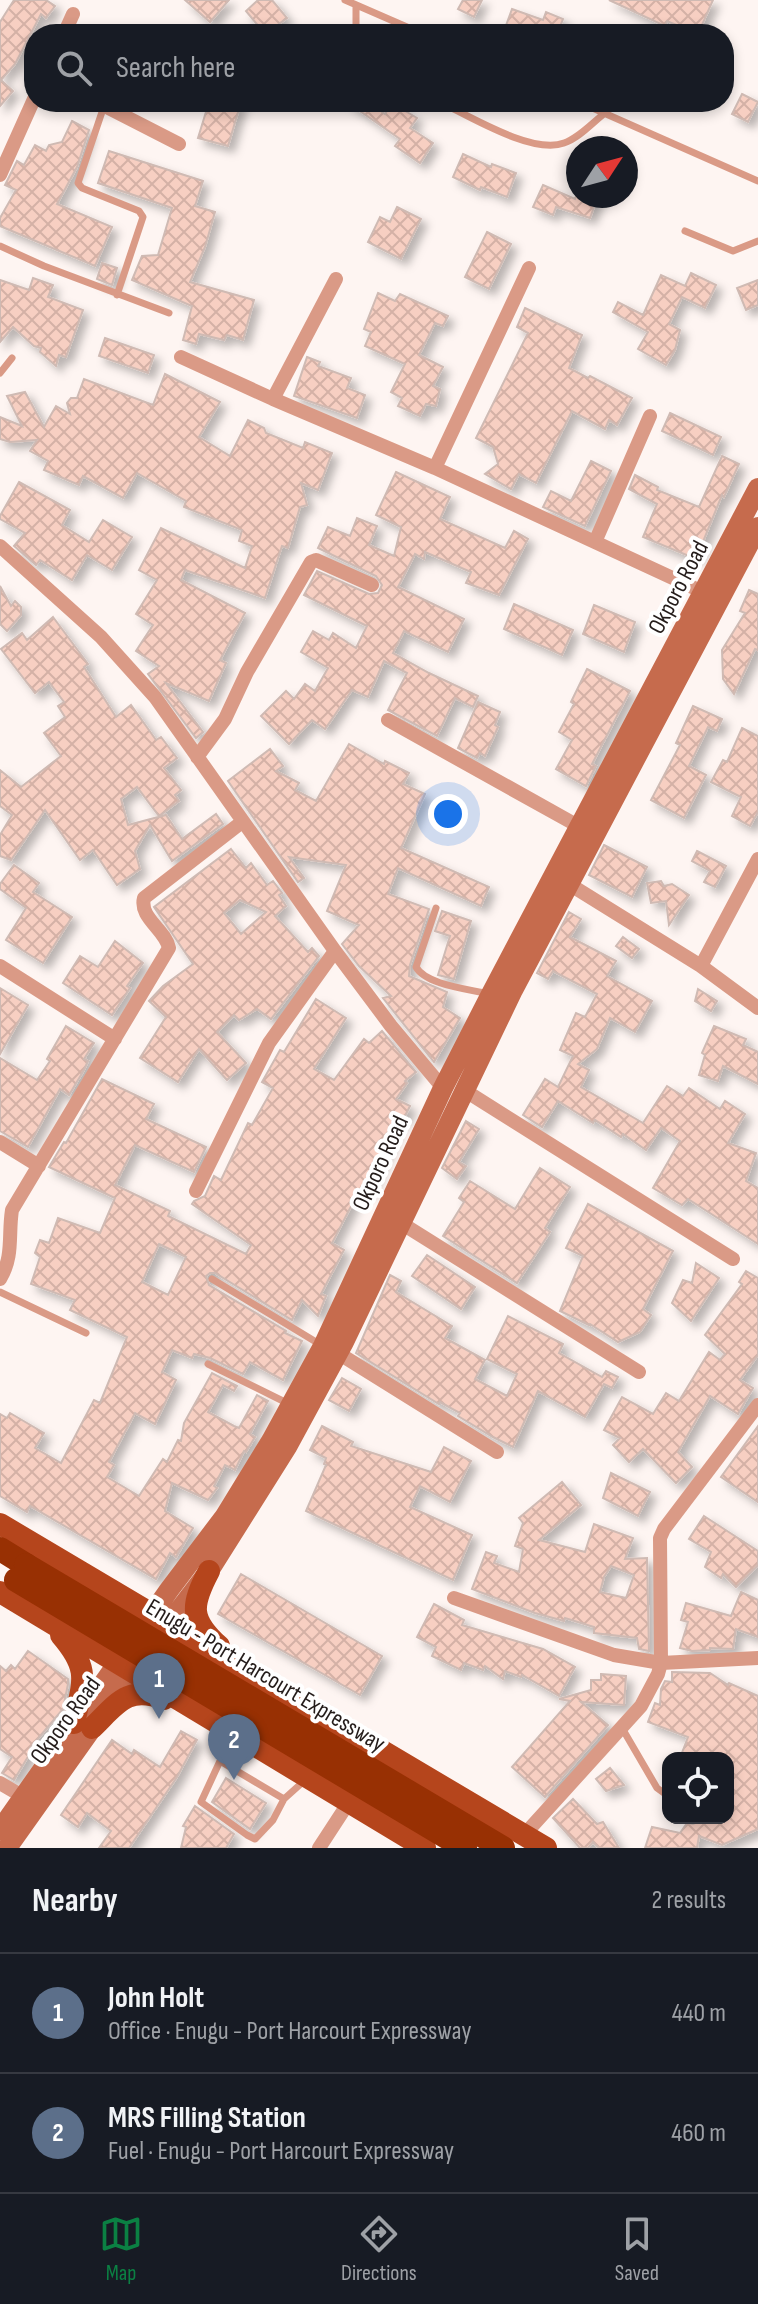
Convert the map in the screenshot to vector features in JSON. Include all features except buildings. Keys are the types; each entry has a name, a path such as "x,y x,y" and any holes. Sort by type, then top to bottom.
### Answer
{"highway":[{"name":"Enugu - Port Harcourt Expressway","path":"0,1549 10,1577 465,1848"},
{"name":"Enugu - Port Harcourt Expressway","path":"10,1577 503,1848"}],"main road":[{"name":"Okporo Road","path":"7,1848 83,1726 161,1620 251,1477 291,1405 330,1349 401,1223 491,994 758,488"},
{"name":"Okporo Road","path":"161,1620 209,1571 266,1484 454,1089 569,884 758,527"},
{"path":"0,1524 546,1848"},
{"path":"209,1571 197,1594 194,1611 198,1624 215,1643 254,1675"},
{"path":"10,1577 74,1650 83,1672 83,1726"},
{"path":"53,1624 425,1848"},
{"path":"83,1726 122,1699 140,1692 198,1711"},
{"name":"Okporo Road","path":"0,1830 22,1796 83,1726"}],"street":[{"path":"68,24 73,14"},
{"path":"0,175 28,112"},
{"path":"116,112 179,144"},
{"path":"435,468 529,268"},
{"path":"273,399 336,279"},
{"path":"181,357 435,468 705,593"},
{"path":"595,542 650,416"},
{"path":"0,546 131,667 391,1026 454,1089 733,1259"},
{"path":"197,757 225,719 247,672 311,562 316,560 372,585"},
{"path":"388,720 580,827"},
{"path":"0,1279 7,1268 11,1250 12,1210 169,948 144,911 144,898 242,822"},
{"path":"701,966 758,859"},
{"path":"569,884 701,966 758,1008"},
{"path":"196,1191 269,1043 335,951"},
{"path":"0,966 115,1039"},
{"path":"0,1142 39,1166"},
{"path":"401,1223 639,1372"},
{"path":"330,1349 497,1452"},
{"path":"524,1835 641,1706 661,1663 660,1538 758,1405"},
{"path":"454,1598 614,1655 661,1663 758,1658"},
{"path":"0,1783 22,1796"},
{"path":"319,1848 349,1802"}],"lane":[{"path":"345,0 400,24"},
{"path":"356,5 356,24"},
{"path":"98,112 78,183 82,188 139,211 143,217 117,295"},
{"path":"462,112 527,142 545,146 562,144 605,113 758,181"},
{"path":"685,231 733,251 758,241"},
{"path":"0,246 117,295 169,313"},
{"path":"0,373 12,358"},
{"path":"436,908 416,967 419,973 431,980 491,994"},
{"path":"212,1279 330,1349"},
{"path":"0,1292 86,1333"},
{"path":"208,1364 291,1405"},
{"path":"622,1728 649,1776 662,1792"},
{"path":"230,1731 201,1802 247,1835 255,1839 273,1820 284,1799 308,1777"},
{"path":"220,1761 284,1799"}],"place":[{"name":"John Holt","path":"159,1719"},
{"name":"MRS Filling Station","path":"234,1780"}]}
